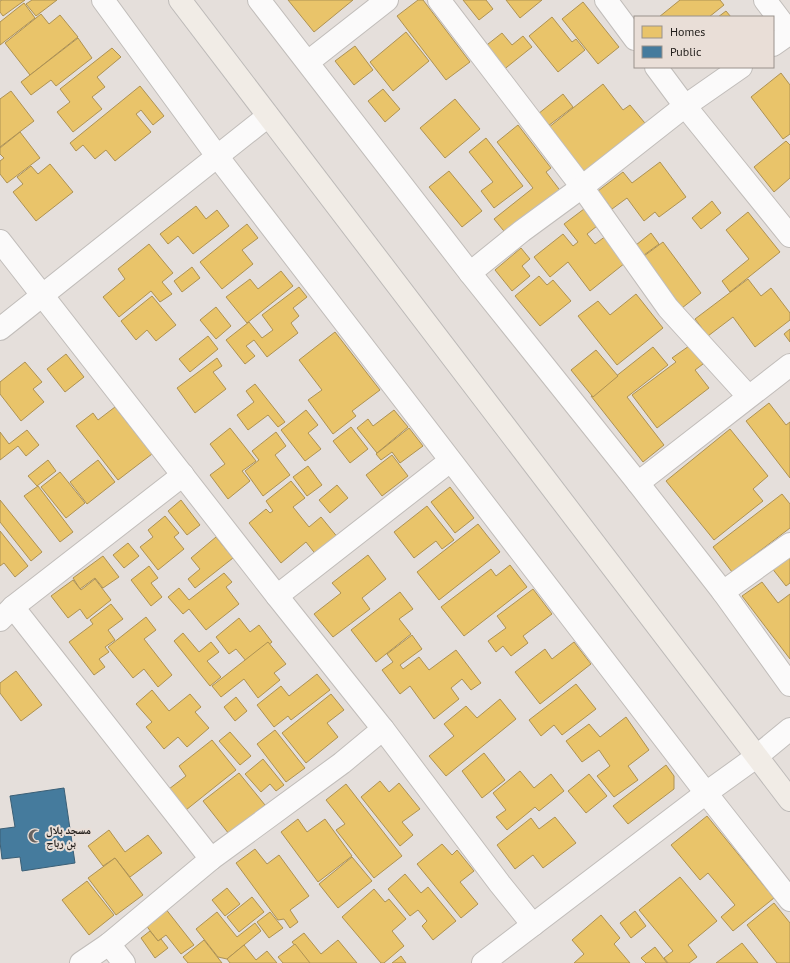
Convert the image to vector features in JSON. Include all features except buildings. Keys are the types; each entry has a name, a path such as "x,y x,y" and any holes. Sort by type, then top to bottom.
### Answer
{"main road":[{"path":"180,0 790,800"}],"street":[{"path":"104,0 217,156 450,461 790,900"},
{"path":"259,0 470,273 638,483 722,592 790,684"},
{"path":"308,62 386,0"},
{"path":"439,0 582,188 668,308 748,396"},
{"path":"606,0 634,38"},
{"path":"765,0 790,33 774,44"},
{"path":"657,68 685,106 790,236"},
{"path":"470,273 522,231 582,188 685,106 740,68"},
{"path":"0,328 268,116"},
{"path":"0,241 277,596 383,729 500,884 533,925"},
{"path":"638,483 790,364"},
{"path":"277,596 450,461"},
{"path":"183,475 6,614 211,858"},
{"path":"722,592 790,544"},
{"path":"81,963 109,944 211,858 342,764 383,729"},
{"path":"483,963 706,793 756,757 790,729"},
{"path":"109,944 124,963"}],"place":[{"name":"مسجد بلال بن رباح","path":"35,836"}]}
